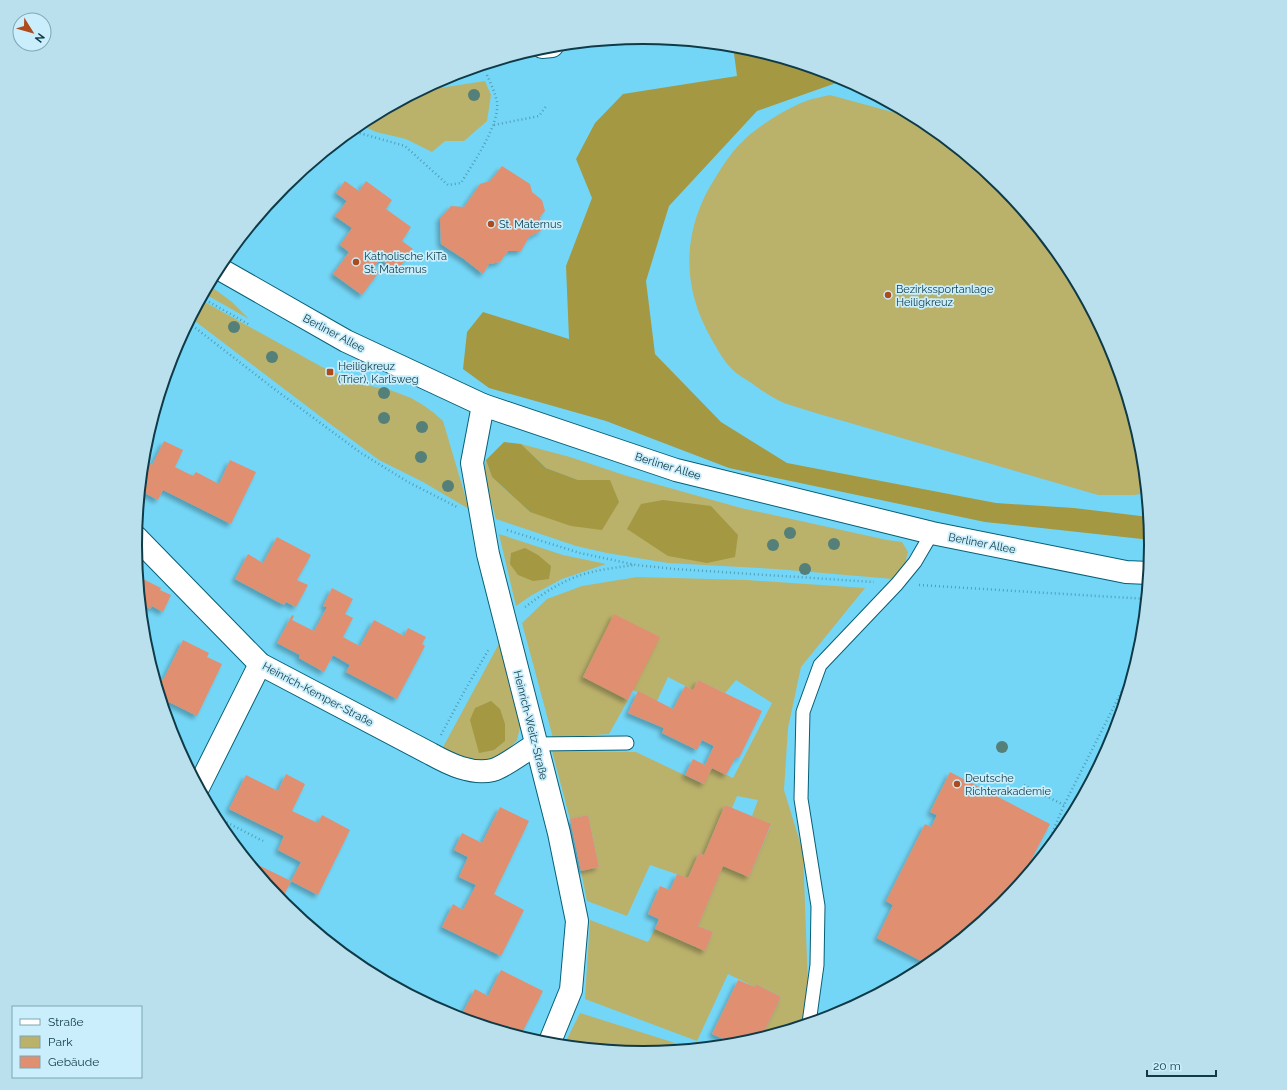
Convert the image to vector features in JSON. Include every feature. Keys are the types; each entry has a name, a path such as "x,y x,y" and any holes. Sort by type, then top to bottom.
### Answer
{"street":[{"name":"Berliner Allee","path":"224,272 346,341 483,405 676,470 932,533 1126,572 1143,573"},
{"name":"Heinrich-Weitz-Straße","path":"483,405 472,463 482,522 488,554 559,833 577,921 571,990 552,1037"},
{"name":"Heinrich-Kemper-Straße","path":"142,543 260,664 449,764 473,771 493,770 512,760 536,744"},
{"path":"202,781 260,664"}],"lane":[{"path":"810,1017 817,965 818,906 801,799 803,712 820,664 897,584 915,562 932,533"},
{"path":"536,744 627,743"}],"path":[{"path":"359,133 406,146 448,185 461,183 494,125 497,103 486,73"},
{"path":"494,125 538,116 547,105"},
{"path":"206,300 250,325"},
{"path":"193,326 361,453 408,482 446,501 482,522 580,553 636,565 675,569 1141,599"},
{"path":"1051,836 1064,805 1123,689"},
{"path":"1024,785 1064,805"},
{"path":"227,822 264,841"}],"green space":[{"path":"485,81 491,95 487,121 464,141 445,141 432,152 406,139 376,132 366,127 393,111 439,88"},
{"name":"Bezirkssportanlage Heiligkreuz","path":"830,95 898,114 922,128 974,168 1020,215 1041,240 1060,267 1093,323 1118,384 1127,415 1135,447 1141,494 1098,495 792,406 767,394 735,372 726,362 712,340 702,319 694,298 690,278 689,257 697,215 705,195 733,151 751,134 782,112 809,100"},
{"path":"214,288 232,302 249,319 209,296"},
{"path":"205,302 322,367 360,384 390,390 411,398 434,413 443,421 469,509 423,482 379,460 195,321"},
{"path":"521,444 570,457 627,476 741,508 902,542 908,552 905,564 893,579 776,569 668,563 607,553 576,546 496,519 483,473 486,460 492,477 530,512 610,480 578,480 546,468"},
{"path":"499,534 563,555 606,564 562,579 532,595 516,606"},
{"path":"637,577 747,580 865,588 801,667 788,728 784,790 803,852 808,987 803,1020 764,1031 781,997 756,984 755,987 728,974 697,1041 585,999 590,920 648,942 655,929 705,951 713,932 698,926 723,866 749,877 771,825 752,816 758,800 737,796 732,808 725,805 704,855 699,853 688,878 650,865 627,916 587,901 581,871 599,867 588,815 570,819 552,751 636,752 703,784 712,768 733,778 772,703 736,680 725,693 698,680 693,690 668,677 657,701 633,690 614,615 583,677 628,700 609,734 553,738 522,623 547,599 582,586"},
{"path":"501,640 522,719 517,740 502,756 478,763 467,762 442,749"},
{"path":"580,1013 678,1045 611,1045 567,1040"}],"shaded area":[{"path":"734,53 773,61 837,83 757,111 669,206 646,281 655,354 721,422 787,463 996,503 1074,508 1143,516 1144,539 985,522 729,468 606,421 489,388 463,369 467,332 483,312 569,339 566,266 592,198 576,159 595,123 623,94 737,76"},
{"path":"504,442 521,444 546,468 578,480 610,480 619,502 602,530 571,526 530,512 492,477 486,460"},
{"path":"663,500 711,506 738,535 735,557 707,563 668,556 627,529 641,504"},
{"path":"525,548 538,555 551,566 549,579 533,581 518,575 510,564 511,553"},
{"path":"491,701 500,709 505,724 505,741 494,750 479,753 470,720 475,708"}],"building":[{"name":"St. Maternus","path":"502,166 530,184 532,192 542,200 545,211 540,217 542,230 529,237 521,251 508,251 500,262 489,264 483,274 441,244 440,218 451,206 464,207 480,184 490,181"},
{"path":"345,181 359,191 366,181 392,200 386,209 411,227 402,241 413,249 397,271 380,259 373,268 379,272 362,295 333,274 349,252 340,245 352,228 335,216 347,201 336,193"},
{"path":"164,441 183,450 175,467 193,476 196,472 219,484 230,460 256,472 231,524 163,490 158,500 146,494 149,464 152,465"},
{"path":"277,537 311,555 297,580 308,585 296,607 286,602 284,605 235,579 248,554 263,563"},
{"path":"144,580 171,595 163,612 152,606 150,609 147,607"},
{"path":"332,588 353,599 345,614 353,618 343,637 352,642 360,646 374,620 404,636 408,628 426,637 422,644 425,646 397,699 346,672 350,665 333,655 324,672 299,658 300,655 277,643 292,615 294,616 292,620 314,631 327,607 323,606"},
{"path":"614,614 660,637 628,700 583,677"},
{"path":"183,640 209,653 207,657 222,664 197,716 169,702 168,703 161,679 163,680"},
{"path":"698,680 762,711 739,758 736,757 726,775 712,768 704,784 685,775 693,759 705,765 714,746 702,740 697,750 662,733 664,728 628,713 638,691 673,709 685,686 693,690"},
{"path":"950,772 1050,824 1029,865 998,899 974,922 922,962 877,938 893,905 886,901 925,824 931,827 937,815 930,812"},
{"path":"286,774 305,784 292,811 318,823 322,815 350,830 318,895 291,881 301,862 278,850 284,836 229,809 246,775 278,791"},
{"path":"725,805 771,824 749,877 723,866 698,926 713,932 705,951 655,929 659,919 648,914 660,886 670,890 677,874 688,878 699,853 704,855"},
{"path":"500,807 529,821 494,894 524,910 501,956 442,927 453,904 463,910 476,885 459,877 468,857 454,850 462,833 482,843"},
{"path":"588,815 599,867 581,871 570,819"},
{"path":"259,865 291,881 284,894"},
{"path":"501,970 543,991 523,1031 463,1012 475,989 488,996"},
{"path":"738,980 755,987 756,984 781,997 764,1031 724,1039 712,1034"}],"place":[{"name":"St. Maternus","path":"491,224"},
{"name":"Katholische KiTa St. Maternus","path":"356,262"},
{"name":"Bezirkssportanlage Heiligkreuz","path":"888,295"},
{"name":"Heiligkreuz (Trier), Karlsweg","path":"330,372"},
{"name":"Deutsche Richterakademie","path":"957,784"}]}
